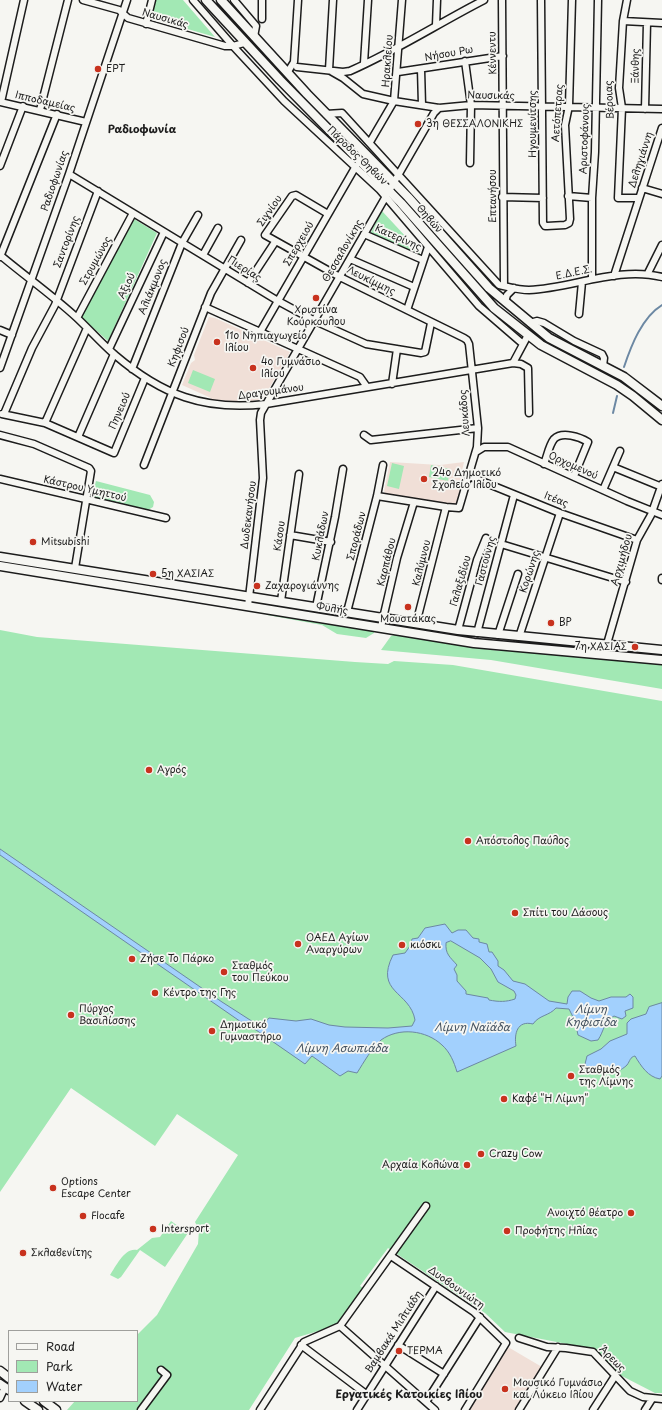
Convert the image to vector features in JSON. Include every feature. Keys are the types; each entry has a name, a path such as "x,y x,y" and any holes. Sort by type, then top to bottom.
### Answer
{"main road":[{"name":"Θηβών","path":"206,0 244,43 494,308 528,336 547,348 616,385 639,400 662,420"},
{"name":"Θηβών","path":"220,0 326,114 394,182 489,288 549,338 634,384 662,406"},
{"name":"Φυλής","path":"0,557 477,633 661,647"},
{"name":"Φυλής","path":"0,566 502,646 616,654 662,660"},
{"path":"0,1371 8,1377"},
{"path":"26,1402 38,1410"},
{"path":"45,1402 56,1410"}],"street":[{"path":"0,102 24,0"},
{"path":"40,110 68,0"},
{"name":"Ναυσικάς","path":"84,0 119,10 128,18 146,24 233,46 244,43"},
{"name":"Ραδιοφωνίας","path":"0,368 69,174 127,0"},
{"path":"146,24 152,0"},
{"name":"Πάροδος Θηβών","path":"193,0 284,101 387,194 428,247 479,306 523,344"},
{"path":"234,0 256,26 254,37"},
{"path":"262,0 262,18"},
{"path":"287,73 294,62 298,0"},
{"path":"329,70 333,0"},
{"path":"364,63 368,0"},
{"name":"Ηρακλείου","path":"370,142 394,101 398,72 402,0"},
{"path":"436,25 437,0"},
{"path":"470,0 470,8"},
{"path":"297,67 346,72 399,48 436,25 484,0"},
{"name":"Κέννεντυ","path":"502,0 504,106"},
{"name":"Ηγουμενίτσης","path":"542,0 543,223 545,226 565,225"},
{"name":"Αετόπετρας","path":"565,225 569,223 570,219 565,125 569,106 572,0"},
{"name":"Αριστοφάνους","path":"592,279 592,198 595,152 598,0"},
{"name":"Βέροιας","path":"627,0 623,21 619,88 622,108 618,198 639,198"},
{"path":"623,21 662,23"},
{"name":"Ξάνθης","path":"645,109 647,23"},
{"name":"Νήσου Ρω","path":"398,72 503,56"},
{"path":"465,61 471,105 470,163"},
{"path":"421,69 422,105"},
{"name":"Ναυσικάς","path":"329,70 343,78 363,94 394,101 439,108 471,105 662,109"},
{"name":"Ιπποδαμείας","path":"0,102 23,106 86,122"},
{"path":"0,166 23,106"},
{"name":"Επτανήσου","path":"501,286 504,106"},
{"name":"Θεσσαλονίκης","path":"266,404 434,113 439,108"},
{"name":"Πάροδος Θηβών","path":"326,114 342,113 501,286"},
{"path":"0,256 57,114"},
{"name":"Δεληγιάννη","path":"614,276 662,128"},
{"path":"654,152 662,153"},
{"name":"Σπερχειού","path":"260,332 356,166"},
{"name":"Πιερίας","path":"69,174 278,301 357,341 421,353 425,352 431,323"},
{"path":"642,188 662,194"},
{"name":"Σαντορίνης","path":"2,414 32,348 56,301 98,191"},
{"name":"Σιγνίου","path":"267,238 266,233 292,196 300,197 328,214"},
{"path":"568,196 592,198"},
{"path":"502,197 543,198"},
{"name":"Στρυμώνος","path":"77,318 133,213"},
{"name":"Αλιάκμονος","path":"132,369 182,243 198,215"},
{"path":"203,255 218,228"},
{"name":"Αξιού","path":"109,349 164,232"},
{"name":"Κατερίνης","path":"364,234 423,260"},
{"name":"Λευκίμμης","path":"267,238 340,277 467,340"},
{"name":"Κηφισού","path":"144,465 205,307 224,268 241,240"},
{"path":"248,283 275,242"},
{"path":"662,245 648,273 662,277"},
{"path":"407,310 428,247"},
{"name":"Δραγουμάνου","path":"0,256 77,318 114,354 132,369 145,378 172,392 200,403 215,406 243,407 392,384 513,363"},
{"path":"350,259 414,287"},
{"name":"Ε.Δ.Ε.Σ.","path":"501,286 535,289 582,282 592,279 648,273"},
{"path":"579,314 582,282"},
{"path":"501,286 505,302"},
{"path":"505,302 507,295 514,288"},
{"path":"205,307 360,377 367,387"},
{"path":"45,423 87,328"},
{"path":"0,330 12,335"},
{"path":"528,336 513,363 521,364 528,368 529,413"},
{"name":"Λευκάδος","path":"446,507 459,508 476,450 478,432 472,370 467,340"},
{"path":"392,384 397,349"},
{"path":"2,414 45,423 78,437 114,354"},
{"name":"Πηνειού","path":"78,437 114,453 145,378"},
{"name":"Δωδεκανήσου","path":"248,606 263,474 260,420 266,404"},
{"path":"364,435 370,440 478,432"},
{"path":"0,435 34,444 89,468 91,471 75,568"},
{"path":"544,464 554,440 557,437 563,435 575,437 588,442 574,476"},
{"name":"Ορχομενού","path":"476,450 484,447 508,447 652,512 662,515"},
{"path":"603,490 620,451"},
{"name":"Σποράδων","path":"347,612 377,496 383,465"},
{"path":"613,467 662,486"},
{"name":"Κυκλάδων","path":"316,607 330,542 343,469"},
{"name":"Κάσου","path":"281,601 299,474"},
{"name":"Ιτέας","path":"469,476 560,513 637,540"},
{"name":"Κάστρου Υμηττού","path":"0,479 166,518"},
{"name":"Αρχιμήδου","path":"607,644 637,540 652,512 662,486"},
{"name":"Γαστούνης","path":"477,633 514,495"},
{"path":"377,496 446,507"},
{"name":"Καρπάθου","path":"381,627 397,558 414,502"},
{"name":"Καλύμνου","path":"416,624 446,507"},
{"name":"Κορώνης","path":"518,637 560,513"},
{"path":"290,535 330,542"},
{"name":"Γαλαξιδίου","path":"458,630 477,560 486,538"},
{"path":"501,544 626,582"},
{"path":"498,635 518,574"},
{"path":"260,1410 301,1345 307,1339 340,1326 426,1206"},
{"name":"Δυοβουνιώτη","path":"391,1256 480,1317 506,1343 465,1410"},
{"name":"Βαμβακά Μιλτιάδη","path":"359,1409 366,1394 436,1286"},
{"path":"426,1402 480,1317"},
{"path":"340,1326 435,1410"},
{"name":"Άρεως","path":"519,1338 543,1346 594,1352 630,1391 652,1399 662,1399"},
{"path":"301,1345 366,1394"},
{"path":"398,1345 444,1374"},
{"path":"519,1410 558,1347"},
{"path":"142,1410 167,1375 161,1370"},
{"path":"593,1410 615,1376"},
{"path":"0,1398 5,1387"},
{"path":"645,1410 652,1399"}],"shaded area":[{"name":"4ο Γυμνάσιο Ιλίου","path":"209,317 215,318 290,352 263,399 247,402 244,398 239,401 231,402 211,400 211,398 182,385 191,363 195,360 194,355"},
{"name":"24ο Δημοτικό Σχολείο Ιλίου","path":"390,462 440,465 464,462 462,471 465,472 460,499 454,505 385,493 384,491"},
{"name":"Μουσικό Γυμνάσιο και Λύκειο Ιλίου","path":"508,1347 542,1367 515,1410 469,1410"}],"green space":[{"path":"155,0 183,0 215,37 150,18"},
{"path":"382,211 420,252 419,255 370,234"},
{"path":"134,219 157,233 108,341 81,317"},
{"path":"193,370 215,379 210,392 188,383"},
{"path":"392,463 404,466 399,489 387,486"},
{"path":"431,465 450,469 448,481 429,477"},
{"path":"96,481 150,495 154,502 153,507 148,510 92,497"},
{"path":"265,613 374,631 374,633 366,638 337,634 322,625 267,615"},
{"path":"0,630 37,637 355,662 388,664 394,661 453,665 662,701 662,1393 655,1393 620,1375 593,1349 505,1332 485,1313 388,1248 360,1286 363,1288 335,1326 295,1338 249,1410 67,1410 74,1402 138,1402 138,1334 157,1315 198,1244 199,1230 195,1222 238,1155 177,1114 155,1146 71,1088 0,1192"},
{"path":"398,634 492,650 619,659 662,664 662,689 491,660 381,650 391,636"},
{"path":"171,1221 188,1233 165,1267 140,1250 121,1277 118,1279 110,1275 125,1254 129,1251 137,1250 152,1238 160,1237"}],"water":[{"name":"Λίμνη Ναϊάδα","path":"0,849 222,1002 261,1027 269,1018 296,1021 311,1019 329,1025 345,1027 388,1028 412,1026 415,1020 412,1010 390,985 388,968 393,955 405,953 410,946 412,939 418,938 425,928 445,924 452,933 458,930 466,930 473,938 479,939 479,942 487,944 489,952 492,952 498,961 498,966 504,970 513,981 525,984 549,1001 567,1004 568,997 572,991 580,991 599,1001 611,997 626,997 630,994 633,997 633,1008 625,1011 626,1016 622,1019 614,1016 611,1018 606,1023 598,1040 591,1041 578,1035 575,1021 569,1009 556,1008 535,1021 533,1024 528,1023 520,1026 516,1033 516,1046 457,1072 449,1054 436,1040 420,1033 396,1033 381,1040 377,1044 357,1073 348,1071 340,1076 312,1056 305,1064 256,1030 244,1024 0,855","holes":["451,941 480,958 491,969 498,982 514,991 516,995 515,999 496,1001 466,994 466,991 457,981 457,975 454,969 457,965 447,953 446,943"]},
{"path":"662,1003 662,1076 660,1079 648,1073 635,1056 631,1058 627,1065 618,1071 602,1072 587,1068 585,1064 587,1056 601,1049 610,1041 627,1034 627,1023 631,1019 646,1014 649,1007"}],"waterway":[{"path":"624,367 630,350 643,324 655,310 662,305"},
{"path":"613,413 617,396"}],"place":[{"name":"ΕΡΤ","path":"98,69"},
{"name":"3η ΘΕΣΣΑΛΟΝΙΚΗΣ","path":"418,124"},
{"name":"Χριστίνα Κούρκουλου","path":"316,298"},
{"name":"11ο Νηπιαγωγείο Ιλίου","path":"217,342"},
{"name":"4ο Γυμνάσιο Ιλίου","path":"253,368"},
{"name":"24ο Δημοτικό Σχολείο Ιλίου","path":"424,479"},
{"name":"Mitsubishi","path":"33,542"},
{"name":"5η ΧΑΣΙΑΣ","path":"153,574"},
{"name":"Ζαχαρογιάννης","path":"257,586"},
{"name":"Μουστάκας","path":"408,607"},
{"name":"BP","path":"551,623"},
{"name":"7η ΧΑΣΙΑΣ","path":"635,647"},
{"name":"Αγρός","path":"149,770"},
{"name":"Απόστολος Παύλος","path":"468,841"},
{"name":"Σπίτι του Δάσους","path":"515,913"},
{"name":"ΟΑΕΔ Αγίων Αναργύρων","path":"298,944"},
{"name":"κιόσκι","path":"402,945"},
{"name":"Ζήσε Το Πάρκο","path":"132,959"},
{"name":"Σταθμός του Πεύκου","path":"224,972"},
{"name":"Κέντρο της Γης","path":"155,993"},
{"name":"Πύργος Βασιλίσσης","path":"71,1015"},
{"name":"Δημοτικό Γυμναστήριο","path":"212,1031"},
{"name":"Σταθμός της Λίμνης","path":"571,1076"},
{"name":"Καφέ \"Η Λίμνη\"","path":"504,1099"},
{"name":"Crazy Cow","path":"481,1154"},
{"name":"Αρχαία Κολώνα","path":"467,1165"},
{"name":"Options Escape Center","path":"53,1188"},
{"name":"Ανοιχτό θέατρο","path":"631,1213"},
{"name":"Flocafe","path":"83,1216"},
{"name":"Intersport","path":"153,1229"},
{"name":"Προφήτης Ηλίας","path":"507,1231"},
{"name":"Σκλαβενίτης","path":"23,1253"},
{"name":"ΤΕΡΜΑ","path":"399,1351"},
{"name":"Μουσικό Γυμνάσιο και Λύκειο Ιλίου","path":"505,1389"}],"district":[{"name":"Ραδιοφωνία","path":"142,130"},
{"name":"Εργατικές Κατοικίες Ιλίου","path":"409,1395"}],"water label":[{"name":"Λίμνη Κηφισίδα","path":"591,1016"},
{"name":"Λίμνη Ασωπιάδα","path":"342,1049"}]}
